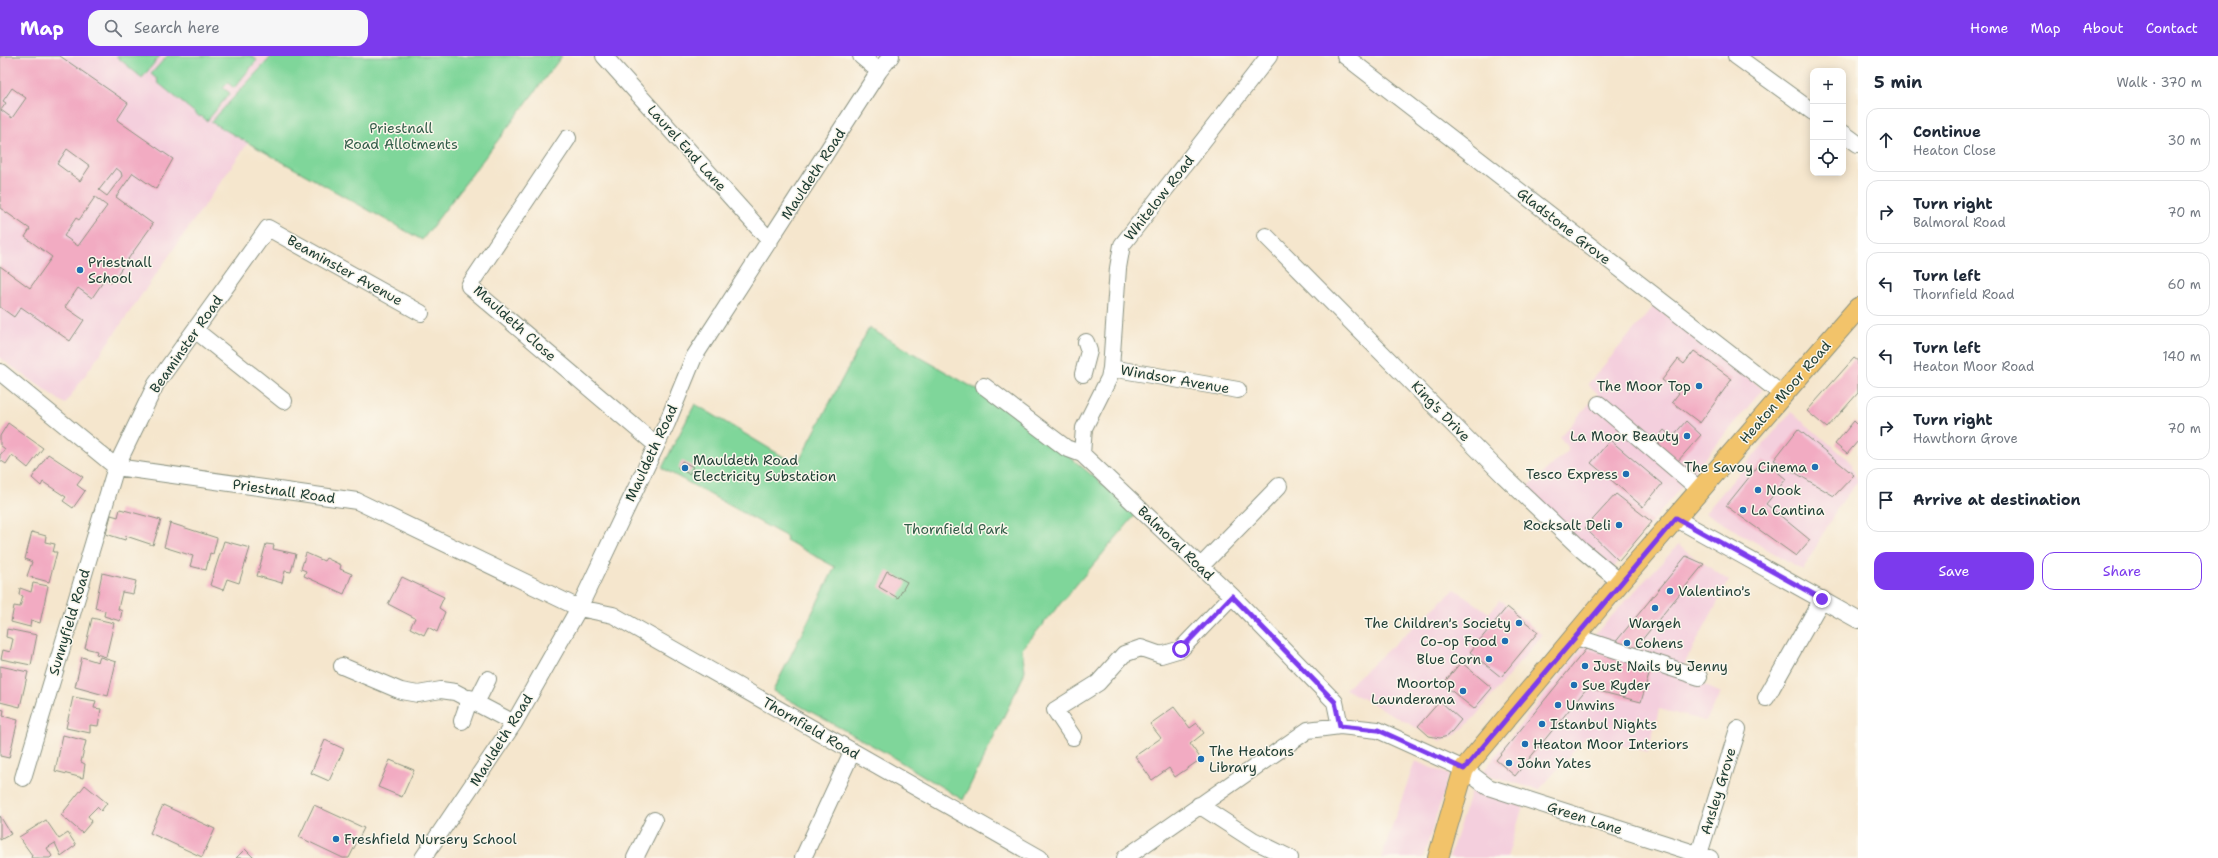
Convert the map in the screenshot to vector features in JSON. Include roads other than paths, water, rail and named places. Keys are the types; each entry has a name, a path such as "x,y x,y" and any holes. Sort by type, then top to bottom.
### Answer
{"main road":[{"name":"Heaton Moor Road","path":"1464,769 1576,637 1620,582 1783,395 1856,316"},
{"path":"1438,858 1464,769"}],"street":[{"name":"Laurel End Lane","path":"604,56 770,241"},
{"path":"861,56 879,71"},
{"name":"Mauldeth Road","path":"423,858 514,723 579,608 655,444 667,423 694,357 879,71 891,56"},
{"name":"Whitelow Road","path":"1082,454 1084,428 1109,378 1112,365 1118,268 1122,245 1269,56"},
{"name":"Gladstone Grove","path":"1345,56 1783,395"},
{"path":"1736,56 1810,110"},
{"path":"1846,135 1858,144"},
{"name":"Mauldeth Close","path":"568,138 470,286 655,444"},
{"name":"Beaminster Avenue","path":"268,228 421,313"},
{"name":"Beaminster Road","path":"116,467 156,384 268,228"},
{"name":"King's Drive","path":"1266,236 1504,476 1582,550 1620,582"},
{"path":"195,330 284,401"},
{"name":"Windsor Avenue","path":"1084,374 1087,349 1112,365 1238,390"},
{"path":"0,372 116,467"},
{"name":"Balmoral Road","path":"984,386 1066,448 1082,454 1201,566 1335,702 1340,726"},
{"path":"1599,404 1700,490"},
{"name":"Priestnall Road","path":"116,467 357,501 579,608"},
{"name":"Sunnyfield Road","path":"23,778 116,467"},
{"path":"1201,566 1279,486"},
{"path":"1676,518 1858,620"},
{"path":"1073,737 1055,710 1098,683 1124,654 1141,648 1160,655 1181,649 1232,596"},
{"path":"1766,698 1822,599"},
{"name":"Thornfield Road","path":"579,608 613,615 1040,858"},
{"path":"1576,637 1700,677"},
{"path":"342,666 401,690 418,694 441,690 455,692 474,700 514,723"},
{"path":"462,721 488,679"},
{"path":"1126,858 1199,804 1308,730 1340,726 1378,730 1464,769"},
{"name":"Ansley Grove","path":"1704,856 1738,729"},
{"path":"803,858 852,752"},
{"name":"Green Lane","path":"1464,769 1488,787 1704,856"},
{"path":"1199,804 1253,840 1290,858"},
{"path":"635,858 654,820"}],"place":[{"name":"Priestnall School","path":"80,270"},
{"name":"The Moor Top","path":"1699,386"},
{"name":"La Moor Beauty","path":"1687,436"},
{"name":"The Savoy Cinema","path":"1815,467"},
{"name":"Mauldeth Road Electricity Substation","path":"685,468"},
{"name":"Tesco Express","path":"1626,474"},
{"name":"Nook","path":"1758,490"},
{"name":"La Cantina","path":"1743,510"},
{"name":"Rocksalt Deli","path":"1619,525"},
{"name":"Valentino's","path":"1670,591"},
{"name":"Wargeh","path":"1655,608"},
{"name":"The Children's Society","path":"1519,623"},
{"name":"Co-op Food","path":"1505,641"},
{"name":"Cohens","path":"1627,643"},
{"name":"Blue Corn","path":"1489,659"},
{"name":"Just Nails by Jenny","path":"1585,666"},
{"name":"Sue Ryder","path":"1574,685"},
{"name":"Moortop Launderama","path":"1463,691"},
{"name":"Unwins","path":"1558,705"},
{"name":"Istanbul Nights","path":"1542,724"},
{"name":"Heaton Moor Interiors","path":"1525,744"},
{"name":"The Heatons Library","path":"1201,759"},
{"name":"John Yates","path":"1509,763"},
{"name":"Freshfield Nursery School","path":"336,839"}],"park label":[{"name":"Priestnall Road Allotments","path":"401,136"},
{"name":"Thornfield Park","path":"956,529"}]}
